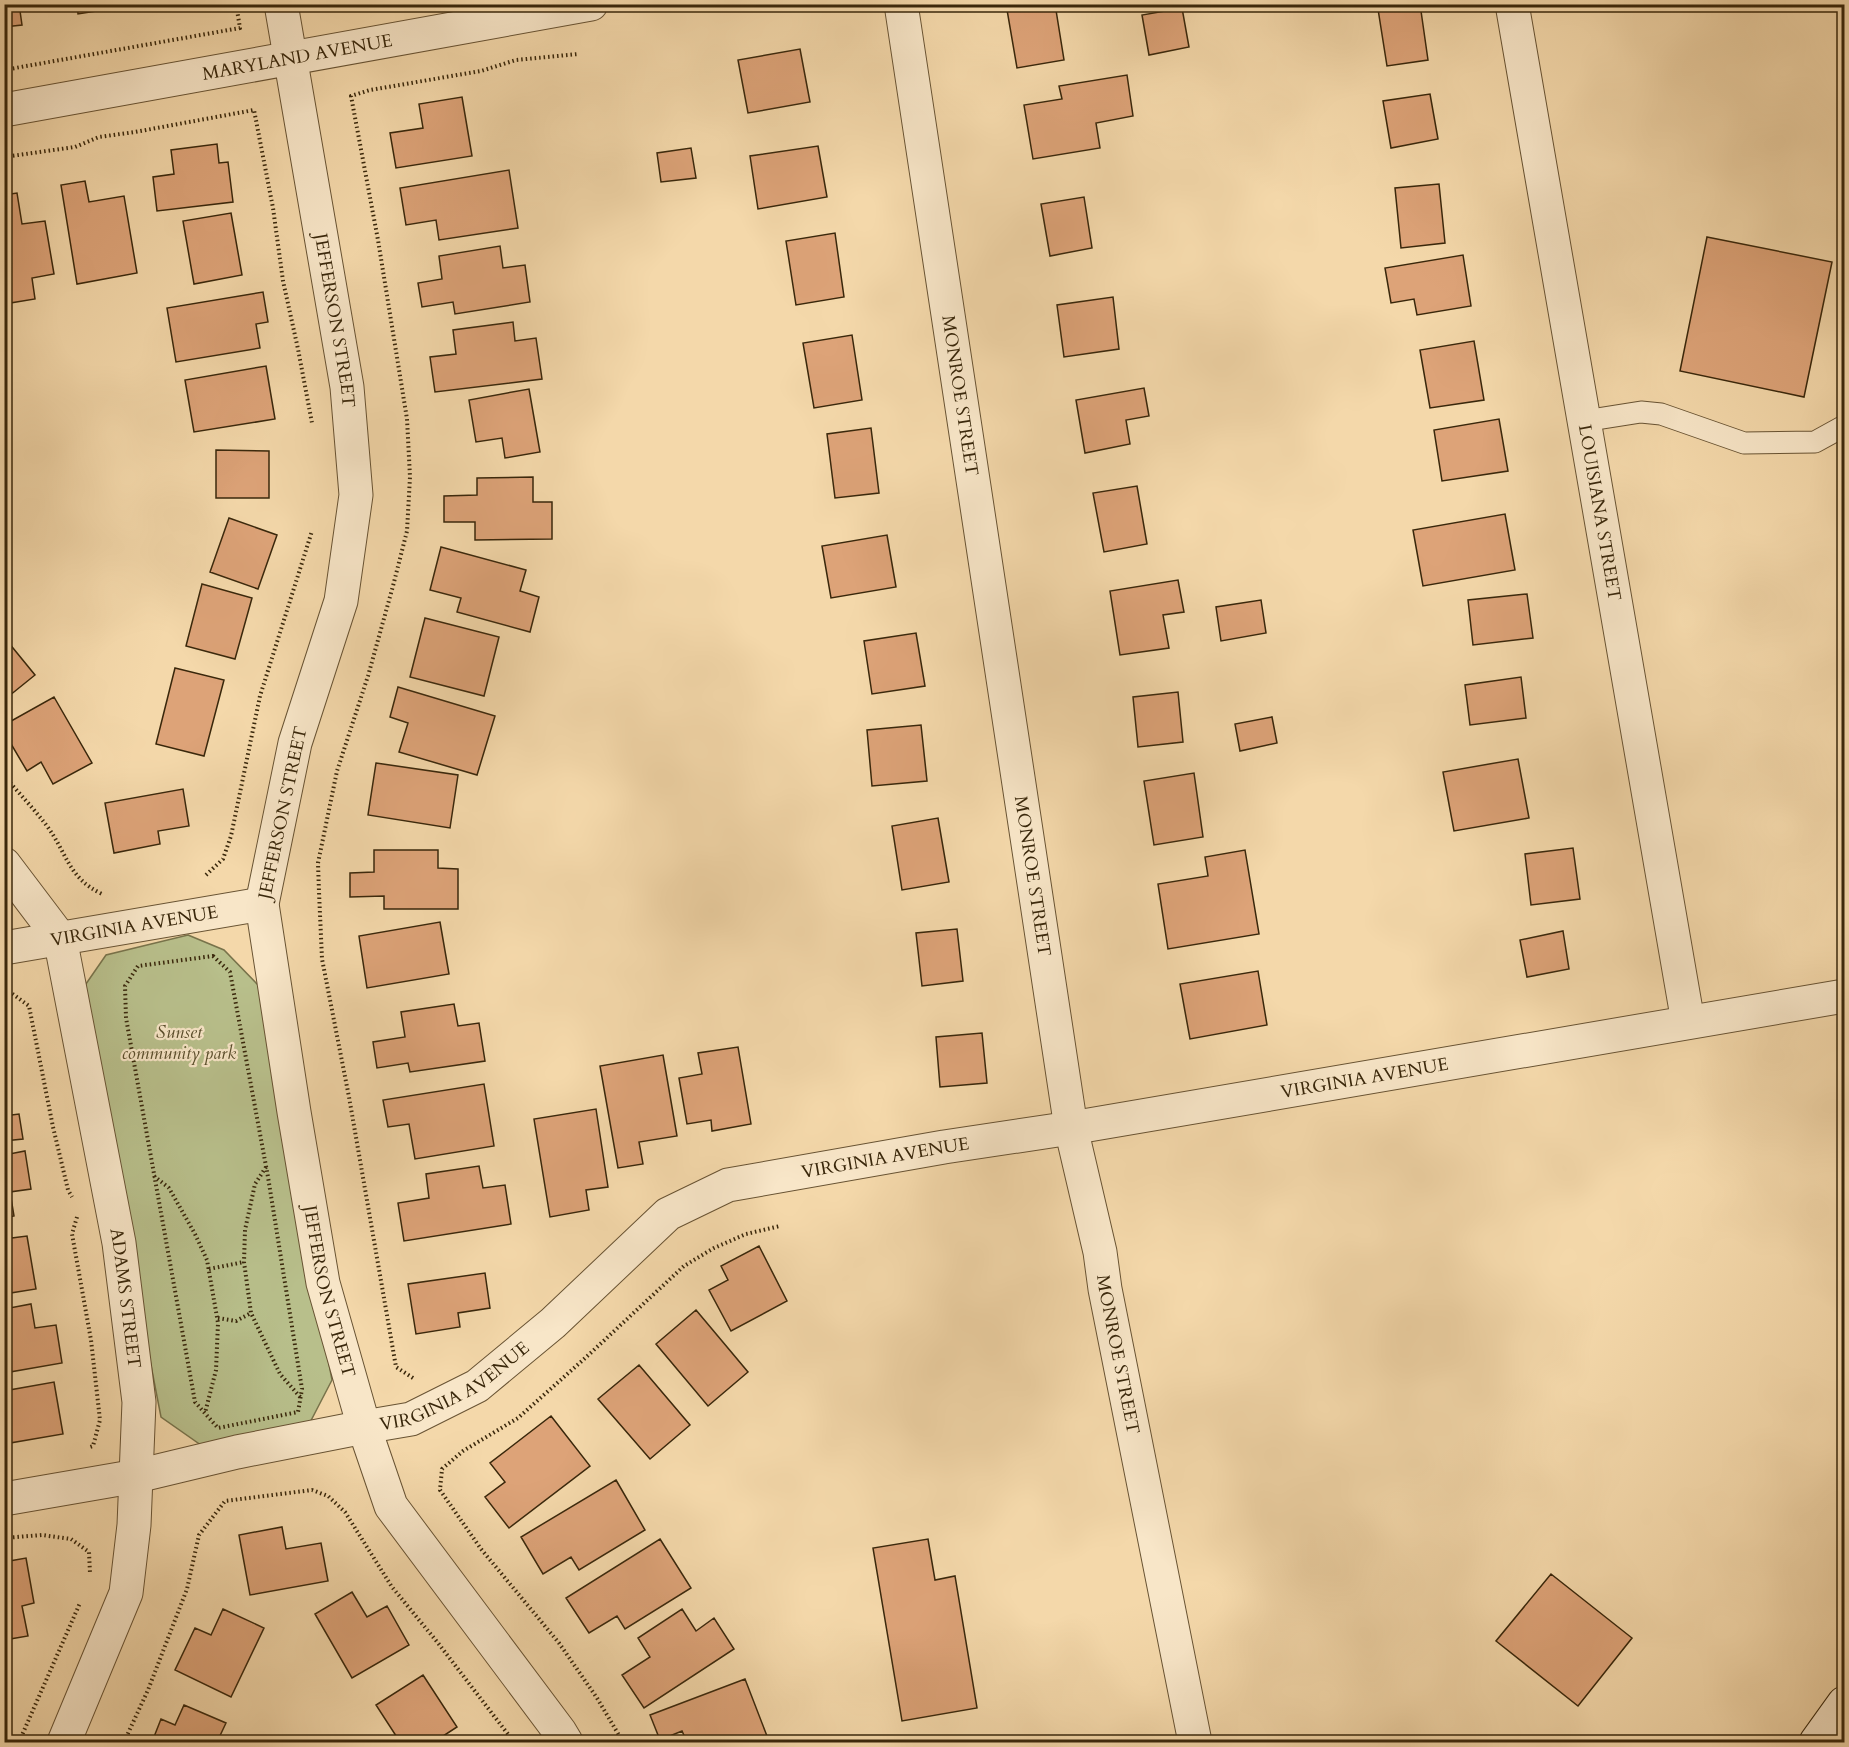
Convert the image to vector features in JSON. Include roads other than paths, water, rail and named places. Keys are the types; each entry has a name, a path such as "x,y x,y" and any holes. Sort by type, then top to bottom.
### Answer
{"street":[{"name":"JEFFERSON STREET","path":"281,4 347,387 356,495 341,601 295,743 262,904 294,1112 323,1283 364,1426 391,1506 561,1732 566,1743"},
{"name":"MARYLAND AVENUE","path":"4,110 591,4"},
{"name":"MONROE STREET","path":"901,4 1071,1128 1100,1251 1105,1288 1195,1743"},
{"name":"LOUISIANA STREET","path":"1512,4 1688,1022"},
{"name":"ADAMS STREET","path":"4,864 60,938 119,1243 140,1402 138,1476 126,1593 64,1743"},
{"name":"VIRGINIA AVENUE","path":"4,948 262,904"},
{"name":"VIRGINIA AVENUE","path":"4,1499 138,1476 237,1452 364,1426 411,1419 477,1386 553,1323 668,1214 728,1185 1845,996"},
{"path":"1816,1743 1845,1703"}],"lane":[{"path":"1584,421 1641,412 1661,414 1744,443 1815,442 1845,426"}],"park label":[{"name":"Sunset community park","path":"179,1042"}]}
